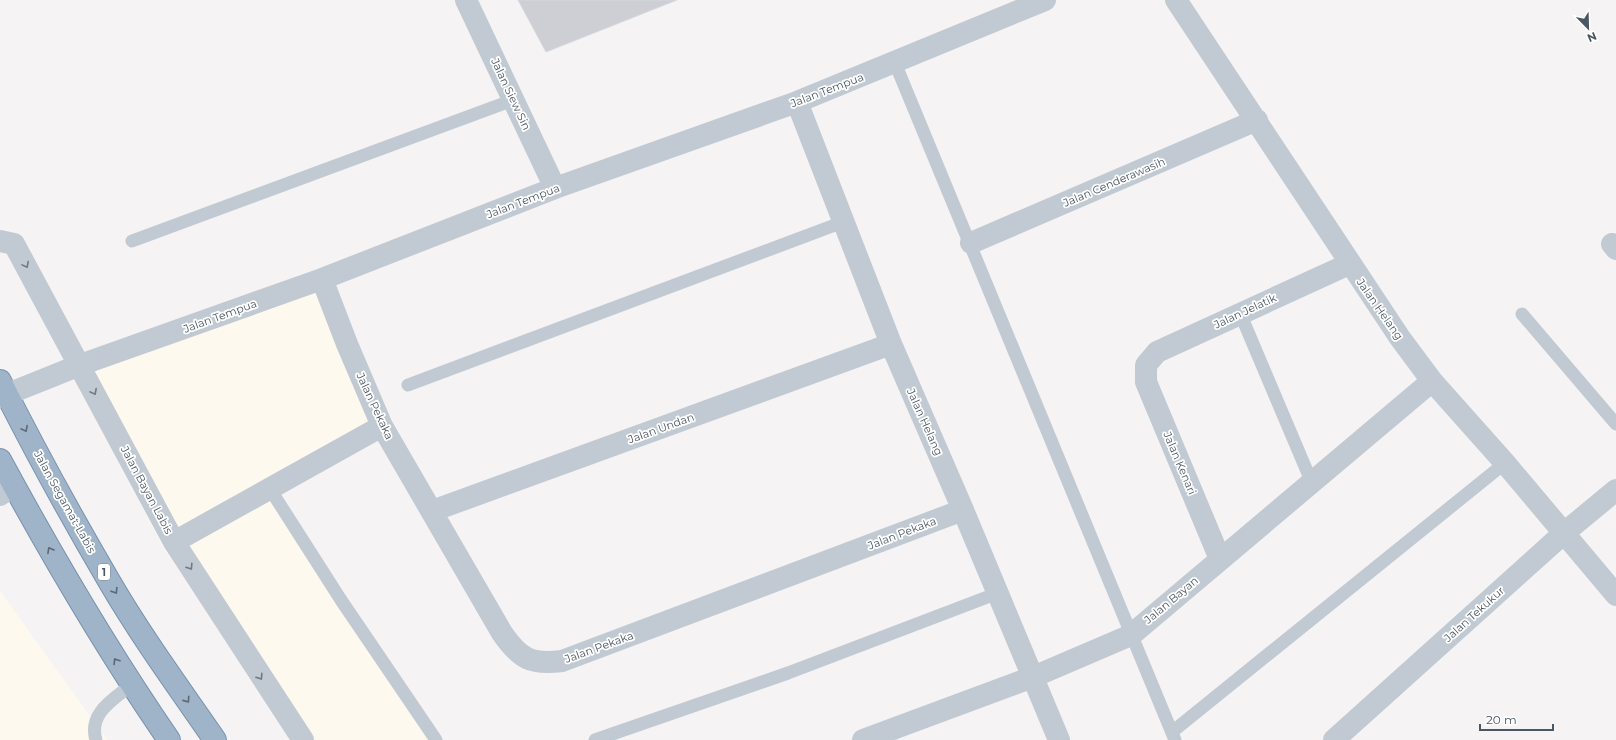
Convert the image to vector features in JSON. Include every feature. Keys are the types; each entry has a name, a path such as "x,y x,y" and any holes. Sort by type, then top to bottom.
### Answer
{"highway":[{"name":"Jalan Segamat-Labis","path":"2,391 109,582 164,667 215,740"},
{"path":"0,460 7,490 131,684 170,740"}],"street":[{"name":"Jalan Siew Sin","path":"466,0 556,188"},
{"name":"Jalan Tempua","path":"2,391 80,365 322,279 556,188 797,102 895,63 1045,0"},
{"name":"Jalan Helang","path":"1176,0 1257,120 1349,264 1432,381 1505,463 1616,595"},
{"name":"Jalan Helang","path":"797,102 890,344 963,510 1059,740"},
{"name":"Jalan Cenderawasih","path":"971,243 1257,120"},
{"name":"Jalan Bayan Labis","path":"0,241 14,244 174,542 303,740"},
{"name":"Jalan Jelatik","path":"1146,365 1157,352 1349,264"},
{"name":"Jalan Pekaka","path":"322,279 347,344 382,426 513,649 527,660 545,663 562,661 963,510"},
{"name":"Jalan Undan","path":"432,511 890,344"},
{"name":"Jalan Kenari","path":"1146,365 1146,382 1220,559"},
{"name":"Jalan Bayan","path":"862,740 1034,677 1131,635 1432,381"},
{"path":"174,542 382,426"},
{"name":"Jalan Tekukur","path":"1334,740 1564,533 1616,490"}],"lane":[{"path":"895,63 971,243 1131,635 1174,736 1505,463"},
{"path":"132,241 513,100"},
{"path":"408,385 843,222"},
{"path":"1240,313 1312,483"},
{"path":"1522,314 1616,424"},
{"path":"270,489 341,600 436,740"},
{"path":"595,740 788,673 998,593"},
{"path":"96,740 94,732 95,719 101,710 131,684"}],"shaded area":[{"path":"312,274 370,423 268,478 443,740 294,740 163,547 67,362"},
{"path":"0,591 107,740 0,740"}],"building":[{"path":"518,0 677,0 546,52"}]}
